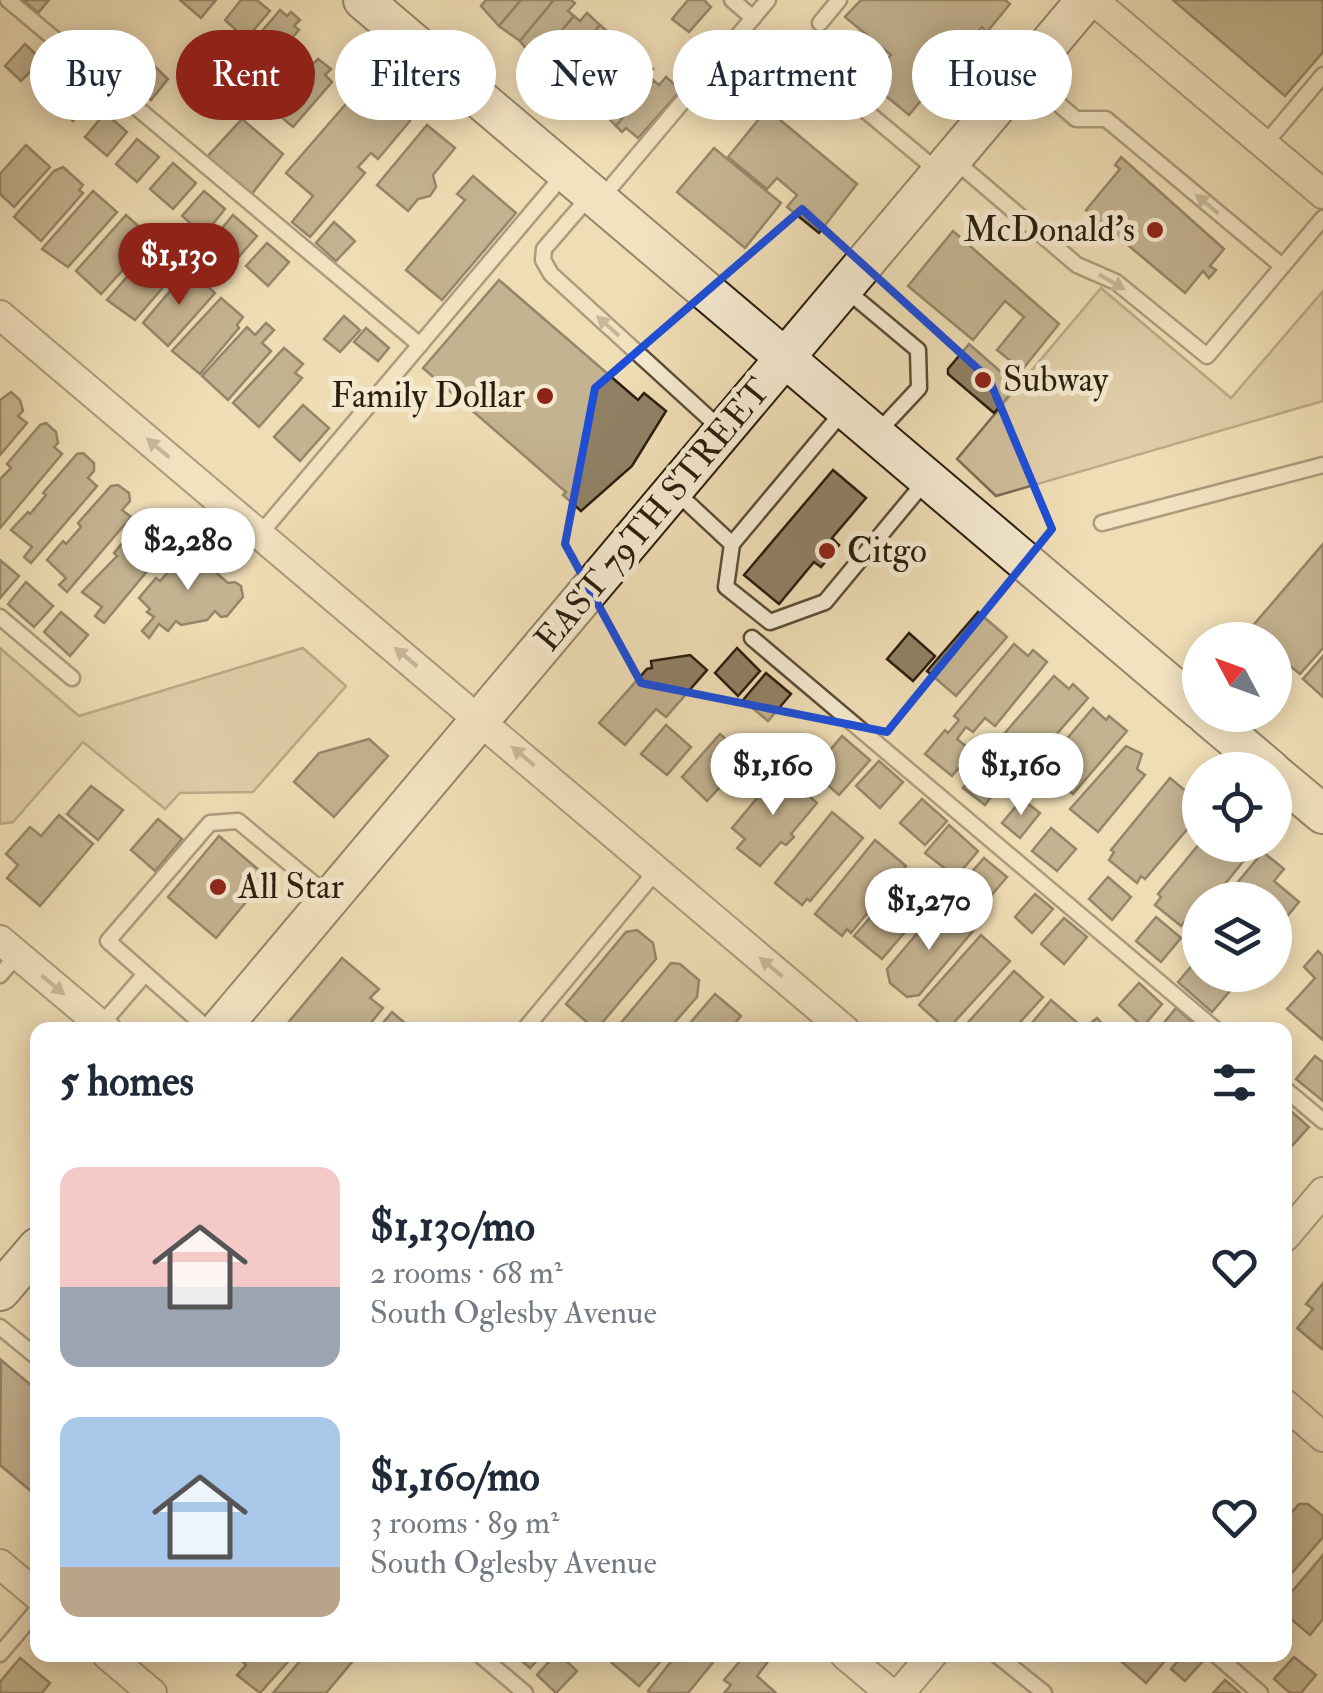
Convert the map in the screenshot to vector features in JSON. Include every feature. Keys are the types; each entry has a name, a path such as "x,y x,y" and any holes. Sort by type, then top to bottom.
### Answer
{"main road":[{"path":"362,0 1182,695"},
{"name":"EAST 79TH STREET","path":"1063,30 1090,0"},
{"name":"EAST 79TH STREET","path":"226,1022 985,120"},
{"path":"1226,732 1249,752"},
{"path":"1292,788 1323,814"},
{"path":"0,1291 30,1256"}],"street":[{"path":"1090,0 1323,194"},
{"path":"0,315 836,1022"},
{"path":"6,956 96,1022"},
{"path":"1292,1229 1323,1192"},
{"path":"1292,1410 1323,1437"},
{"path":"0,1564 30,1589"},
{"path":"115,1662 152,1693"},
{"path":"853,1662 890,1693"},
{"path":"900,1693 926,1662"}],"lane":[{"path":"8,0 420,345"},
{"path":"732,0 753,18"},
{"path":"260,534 420,345 586,189 768,0"},
{"path":"820,23 839,0"},
{"path":"1264,145 1323,75"},
{"path":"1072,116 1106,120 1282,266"},
{"path":"886,120 1078,265 1116,282 1207,356 1323,218"},
{"path":"586,189 544,249 543,260 551,274 724,431"},
{"path":"844,288 918,350 919,388 876,434"},
{"path":"846,408 732,544 726,588 770,622 825,602 928,478"},
{"path":"1102,523 1323,465"},
{"path":"674,490 732,544"},
{"path":"0,617 72,678"},
{"path":"752,638 1207,1022"},
{"path":"200,1022 108,941 210,823 238,821 331,898"},
{"path":"531,1022 657,870"},
{"path":"109,1022 145,974"},
{"path":"1292,1094 1323,1121"},
{"path":"0,1327 30,1351"},
{"path":"0,1654 30,1618"},
{"path":"488,1662 525,1693"},
{"path":"1005,1662 1044,1693"},
{"path":"1224,1662 1260,1693"}],"highlighted area":[{"path":"802,209 989,379 1052,529 887,732 641,683 565,544 595,388"}],"shaded area":[{"path":"1101,288 1231,398 1323,291 1323,401 996,496 957,459"},
{"path":"0,648 79,716 303,648 346,686 253,792 180,793 165,809 83,742 13,822 0,824"}],"building":[{"path":"23,0 49,0 38,13"},
{"path":"180,0 216,0 201,18"},
{"path":"241,0 257,0 270,11 254,30 236,30 225,20"},
{"path":"486,0 521,0 499,26 481,6"},
{"path":"521,0 554,0 529,30 516,30 516,38 499,26"},
{"path":"554,0 575,3 568,11 574,16 562,30 529,30"},
{"path":"688,0 704,0 711,7 691,30 672,19"},
{"path":"861,0 1005,0 1010,4 989,30 912,30 909,115 892,101 892,30 861,30 845,17"},
{"path":"1173,0 1323,0 1323,52 1285,96"},
{"path":"280,10 287,16 291,12 300,20 294,26 299,30 263,30"},
{"path":"587,13 600,25 596,30 562,30 574,16 580,21"},
{"path":"25,44 30,49 30,72 21,81 5,66"},
{"path":"318,59 331,69 325,75 332,82 315,102"},
{"path":"156,68 168,79 156,94"},
{"path":"666,77 673,83 673,99 638,138 626,128 622,132 616,126 621,120 653,120 653,82 659,85"},
{"path":"335,117 335,120 410,121 378,159 371,153 358,167 365,173 310,237 292,222 313,196 286,173"},
{"path":"99,120 113,120 127,132 107,156 85,137"},
{"path":"241,120 283,154 251,195 207,157"},
{"path":"758,120 780,120 857,184 819,233 787,207 797,195 777,178 767,189 728,157"},
{"path":"427,125 455,148 433,175 436,187 430,196 418,199 408,211 377,185"},
{"path":"137,139 159,157 137,182 116,164"},
{"path":"26,145 50,167 14,207 0,194 0,174"},
{"path":"714,148 781,203 745,248 677,192"},
{"name":"McDonald's","path":"1121,157 1224,249 1210,266 1216,270 1209,278 1203,271 1185,293 1086,210 1120,169 1115,165"},
{"path":"173,163 196,183 173,209 150,189"},
{"path":"63,167 83,185 79,190 83,193 41,241 14,217 54,171"},
{"path":"473,176 516,213 442,300 406,270 465,200 457,194"},
{"path":"93,191 117,212 68,267 42,249"},
{"path":"204,191 225,209 204,235 182,216"},
{"path":"126,215 152,238 101,294 76,271"},
{"path":"233,215 257,236 236,260 212,240"},
{"path":"334,222 355,241 336,261 316,243"},
{"path":"953,231 1059,324 1022,370 997,350 1024,317 1005,301 973,340 908,286"},
{"path":"157,242 183,264 135,320 107,300"},
{"path":"267,243 289,262 268,286 246,266"},
{"path":"191,272 215,293 168,346 143,323 181,278 183,281"},
{"name":"Family Dollar","path":"499,280 638,400 644,393 666,411 632,466 581,511 563,495 566,492 423,368"},
{"path":"221,298 243,317 239,328 200,374 172,351"},
{"path":"344,316 360,330 340,352 324,339"},
{"path":"266,323 274,330 262,343 271,351 228,400 202,376 247,327 255,335"},
{"path":"366,328 389,348 378,361 354,342"},
{"name":"Subway","path":"969,344 1017,386 994,413 948,374"},
{"path":"284,348 303,364 295,373 302,378 259,427 233,403"},
{"path":"11,392 20,400 23,411 18,416 27,423 0,455 0,400"},
{"path":"303,405 329,428 300,461 274,437"},
{"path":"46,423 56,432 58,443 54,447 62,454 0,528 0,479 11,468 7,464"},
{"path":"83,453 94,463 88,478 97,486 31,563 24,557 32,547 11,530 30,514 77,454"},
{"name":"Citgo","path":"833,470 866,498 832,538 839,545 821,567 814,562 779,604 744,575"},
{"path":"118,485 129,493 130,501 122,510 131,517 67,592 59,585 66,578 47,560 81,527 78,523 111,486"},
{"path":"153,515 164,525 159,538 168,546 104,623 95,616 102,607 82,592 117,556 114,553 145,516"},
{"path":"1323,544 1323,648 1300,674 1292,668 1292,622 1256,622"},
{"path":"191,546 228,583 241,586 243,597 227,616 221,617 215,611 207,620 181,625 176,621 168,631 159,624 149,638 142,631 154,617 139,598 156,578 160,581 170,570 164,566 179,547"},
{"path":"0,560 19,576 0,598"},
{"path":"26,582 53,606 34,627 8,604"},
{"path":"61,612 88,635 70,656 44,632"},
{"path":"978,612 1007,637 956,696 927,671"},
{"path":"909,633 935,656 913,681 887,659"},
{"path":"1014,644 1028,656 1033,650 1047,662 995,726 985,718 973,732 966,727 957,739 972,751 952,776 925,754 959,720 954,716"},
{"path":"737,648 760,671 738,696 715,673"},
{"path":"690,655 707,670 666,717 656,709 625,745 599,723 652,668 651,661"},
{"path":"1323,656 1323,697 1303,679"},
{"path":"766,673 791,694 768,721 743,700"},
{"path":"1054,676 1069,689 1073,684 1088,698 1034,760 1004,734"},
{"path":"1093,708 1127,731 1073,794 1042,768"},
{"path":"666,725 691,747 667,775 641,754"},
{"path":"720,734 754,765 729,792 722,785 707,801 682,777"},
{"path":"842,736 870,760 839,795 812,771"},
{"path":"369,739 388,756 334,817 294,782 319,753"},
{"path":"1126,746 1142,754 1137,769 1145,775 1098,832 1070,809"},
{"path":"879,761 903,782 880,808 856,786"},
{"path":"983,763 1004,780 985,805 963,788"},
{"path":"780,771 817,803 791,834 794,837 786,845 781,842 760,866 737,848 745,839 732,828"},
{"path":"1170,778 1182,788 1182,835 1145,879 1141,876 1137,883 1109,860 1114,852 1111,850"},
{"path":"91,786 123,810 98,840 67,814"},
{"path":"922,799 947,821 925,845 900,823"},
{"path":"1022,799 1040,813 1020,838 1002,823"},
{"path":"832,812 863,838 810,901 807,899 802,905 775,883"},
{"path":"59,815 93,844 40,906 7,878 18,865 6,854 30,827 41,836"},
{"path":"158,819 182,839 155,871 131,850"},
{"path":"949,825 978,851 956,877 925,853"},
{"path":"1051,828 1076,849 1057,871 1032,851"},
{"name":"All Star","path":"219,836 267,877 216,938 168,897"},
{"path":"875,840 906,866 851,933 847,929 842,936 815,914"},
{"path":"984,858 1007,877 984,904 961,884"},
{"path":"1184,862 1243,862 1227,882 1182,882 1181,926 1155,905 1161,897 1158,894"},
{"path":"1255,862 1275,862 1284,869 1275,882 1238,882"},
{"path":"910,872 932,891 922,902 927,906 882,959 854,936"},
{"path":"1108,877 1131,897 1112,920 1089,899"},
{"path":"1035,894 1053,909 1032,933 1015,917"},
{"path":"935,912 951,925 962,912 978,925 919,995 907,997 890,983 887,969"},
{"path":"1156,917 1181,938 1161,962 1136,941"},
{"path":"1064,918 1087,937 1064,964 1041,944"},
{"path":"637,930 653,943 656,959 603,1022 587,1022 566,1004 626,932"},
{"path":"981,935 1010,961 954,1022 938,1022 919,1005"},
{"path":"1318,951 1323,956 1323,1040 1287,1009 1315,978 1304,967"},
{"path":"342,958 379,989 370,998 383,1008 372,1022 289,1022"},
{"path":"671,963 680,964 699,980 697,997 675,1022 622,1022"},
{"path":"1014,971 1043,997 1020,1022 968,1022"},
{"path":"1139,983 1162,1004 1147,1022 1138,1022 1119,1005"},
{"path":"1189,992 1229,992 1212,1012"},
{"path":"715,994 741,1016 736,1022 691,1022"},
{"path":"1051,1000 1076,1022 1033,1022"},
{"path":"1176,1008 1192,1022 1165,1022"},
{"path":"392,1012 404,1022 384,1022"},
{"path":"1315,1056 1323,1062 1323,1101 1296,1079"},
{"path":"1292,1112 1309,1127 1292,1146"},
{"path":"1323,1283 1322,1349 1297,1328 1313,1309 1306,1304"},
{"path":"1,1360 30,1384 30,1490 0,1465"},
{"path":"1299,1504 1308,1504 1323,1516 1323,1537 1292,1573 1292,1512"},
{"path":"1323,1555 1323,1619 1310,1635 1292,1620 1292,1592"},
{"path":"20,1658 50,1683 42,1693 0,1693 0,1682"},
{"path":"1292,1659 1316,1675 1301,1693 1290,1693 1274,1679"},
{"path":"243,1662 288,1662 260,1693 237,1675 246,1665"},
{"path":"299,1662 352,1662 326,1693 273,1693"},
{"path":"549,1662 567,1662 577,1671 556,1693 537,1675"},
{"path":"613,1662 660,1662 639,1686"},
{"path":"671,1662 713,1662 688,1693 648,1691"},
{"path":"739,1662 766,1662 757,1676 776,1693 724,1693 731,1685 724,1680"},
{"path":"1122,1662 1164,1662 1146,1683"},
{"path":"1177,1662 1202,1662 1185,1681 1171,1669"},
{"path":"1225,1680 1240,1693 1213,1693"}],"place":[{"name":"McDonald's","path":"1155,230"},
{"name":"Subway","path":"983,380"},
{"name":"Family Dollar","path":"545,396"},
{"name":"Citgo","path":"827,551"},
{"name":"All Star","path":"218,887"}]}
